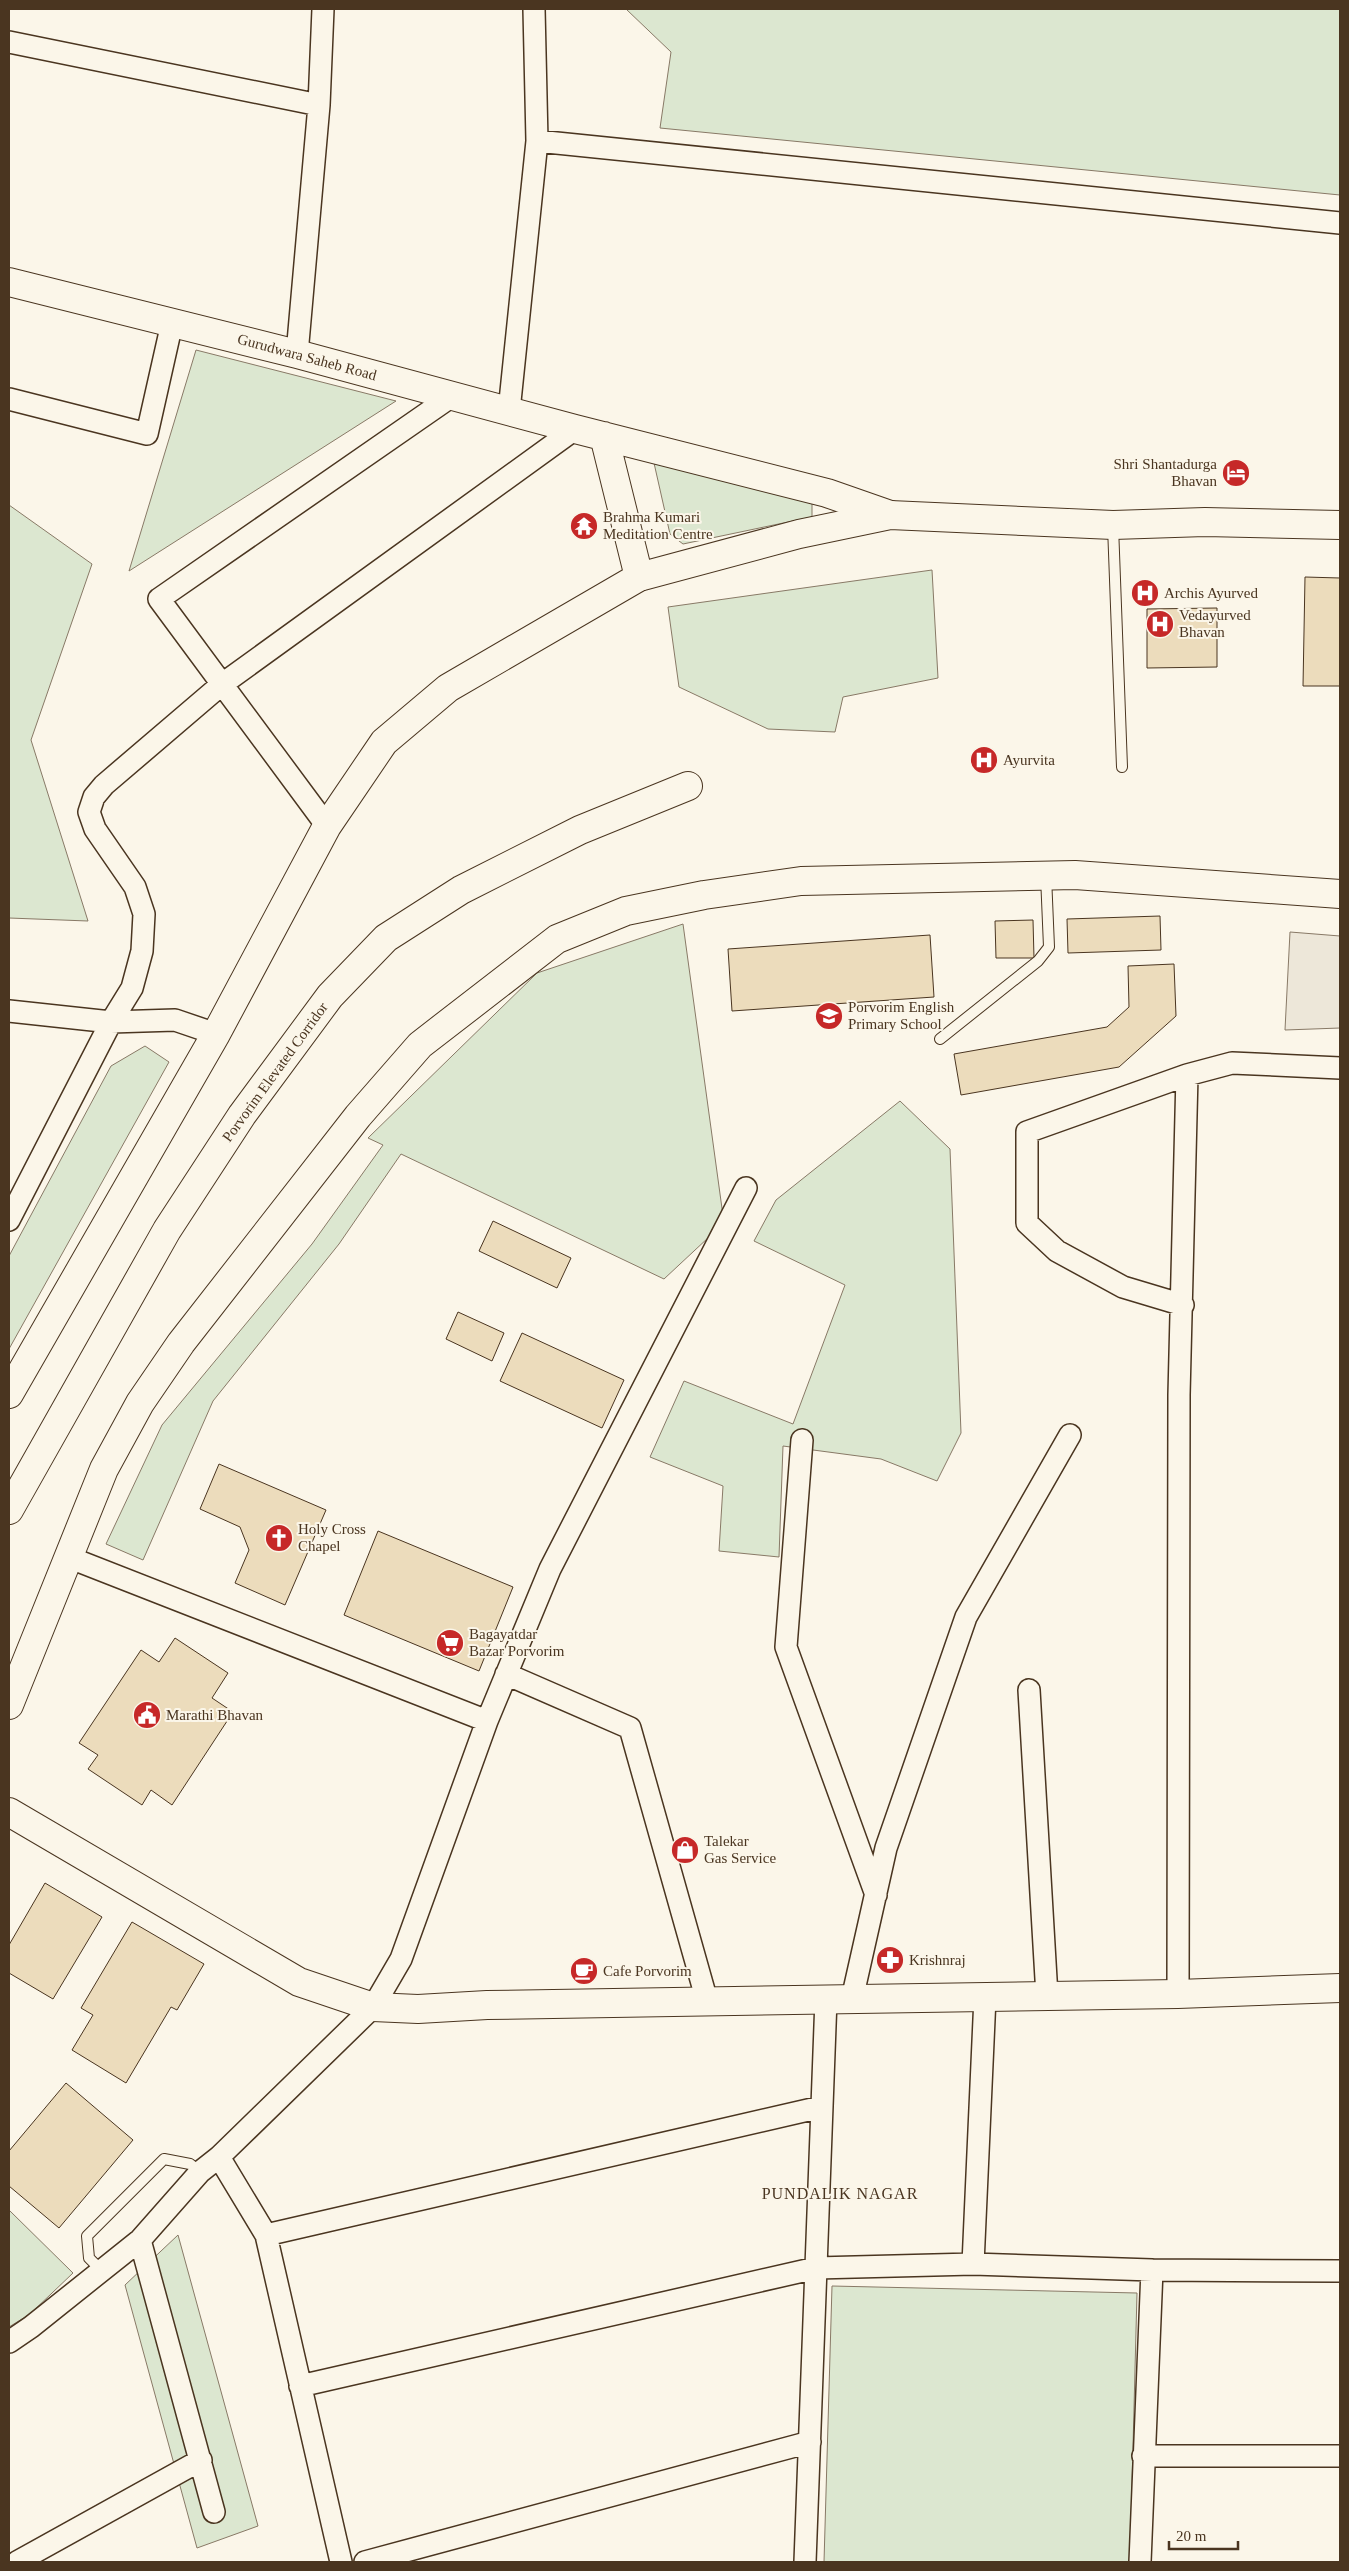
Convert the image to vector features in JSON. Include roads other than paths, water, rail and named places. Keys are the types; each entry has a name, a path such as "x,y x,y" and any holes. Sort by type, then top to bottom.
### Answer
{"main road":[{"name":"Gurudwara Saheb Road","path":"9,282 297,354 575,429 827,493 890,515"},
{"path":"604,436 639,577"},
{"path":"9,1394 216,1034 327,826 384,742 448,688 639,577 799,534 890,515 1113,525 1205,522 1340,525"},
{"name":"Porvorim Elevated Corridor","path":"9,1510 167,1230 242,1115 330,996 386,938 461,890 580,830 688,786"},
{"path":"9,1705 104,1469 140,1403 181,1343 358,1116 420,1045 557,938 626,911 704,894 801,881 1076,875 1340,894"},
{"path":"9,1812 299,1982 373,2007 418,2009 707,2001 1178,1994 1340,1988"}],"street":[{"path":"297,354 319,105 323,9"},
{"path":"509,411 537,141 534,9"},
{"path":"9,42 319,105"},
{"path":"537,141 1340,223"},
{"path":"9,399 147,434 172,323"},
{"path":"327,826 221,685 160,599 452,396"},
{"path":"9,1220 111,1022 132,988 142,950 144,914 135,887 95,829 90,812 94,797 104,785 221,685 575,429"},
{"path":"9,1011 111,1022 175,1020 216,1034"},
{"path":"1183,1305 1123,1287 1057,1251 1027,1223 1027,1132 1186,1075 1232,1063 1340,1068"},
{"path":"1178,1994 1179,1395 1183,1305 1186,1075"},
{"path":"9,2342 31,2327 140,2240 200,2172 219,2157 373,2007 401,1959 487,1720 550,1569 746,1188"},
{"path":"805,2562 821,2107 839,1999 876,1896 886,1848 966,1617 1070,1435"},
{"path":"802,1440 786,1648 876,1896"},
{"path":"68,1557 487,1720"},
{"path":"506,1674 630,1728 707,2001"},
{"path":"1028,1690 1047,1996"},
{"path":"973,2264 985,1997"},
{"path":"266,2235 821,2107"},
{"path":"219,2157 266,2235 341,2562"},
{"path":"140,2240 214,2512"},
{"path":"300,2386 816,2268 973,2264 1152,2270 1340,2271"},
{"path":"1140,2562 1152,2270"},
{"path":"366,2562 810,2442"},
{"path":"1143,2456 1340,2456"},
{"path":"17,2562 201,2460"}],"lane":[{"path":"1113,525 1122,767"},
{"path":"940,1039 1038,961 1049,947 1046,875"},
{"path":"101,2270 89,2258 87,2236 164,2159 190,2164 200,2172"}],"place":[{"name":"Shri Shantadurga Bhavan","path":"1236,473"},
{"name":"Brahma Kumari Meditation Centre","path":"584,526"},
{"name":"Archis Ayurved","path":"1145,593"},
{"name":"Vedayurved Bhavan","path":"1160,624"},
{"name":"Ayurvita","path":"984,760"},
{"name":"Porvorim English Primary School","path":"829,1016"},
{"name":"Holy Cross Chapel","path":"279,1538"},
{"name":"Bagayatdar Bazar Porvorim","path":"450,1643"},
{"name":"Marathi Bhavan","path":"147,1715"},
{"name":"Talekar Gas Service","path":"685,1850"},
{"name":"Krishnraj","path":"890,1960"},
{"name":"Cafe Porvorim","path":"584,1971"}],"district":[{"name":"PUNDALIK NAGAR","path":"840,2193"}]}
